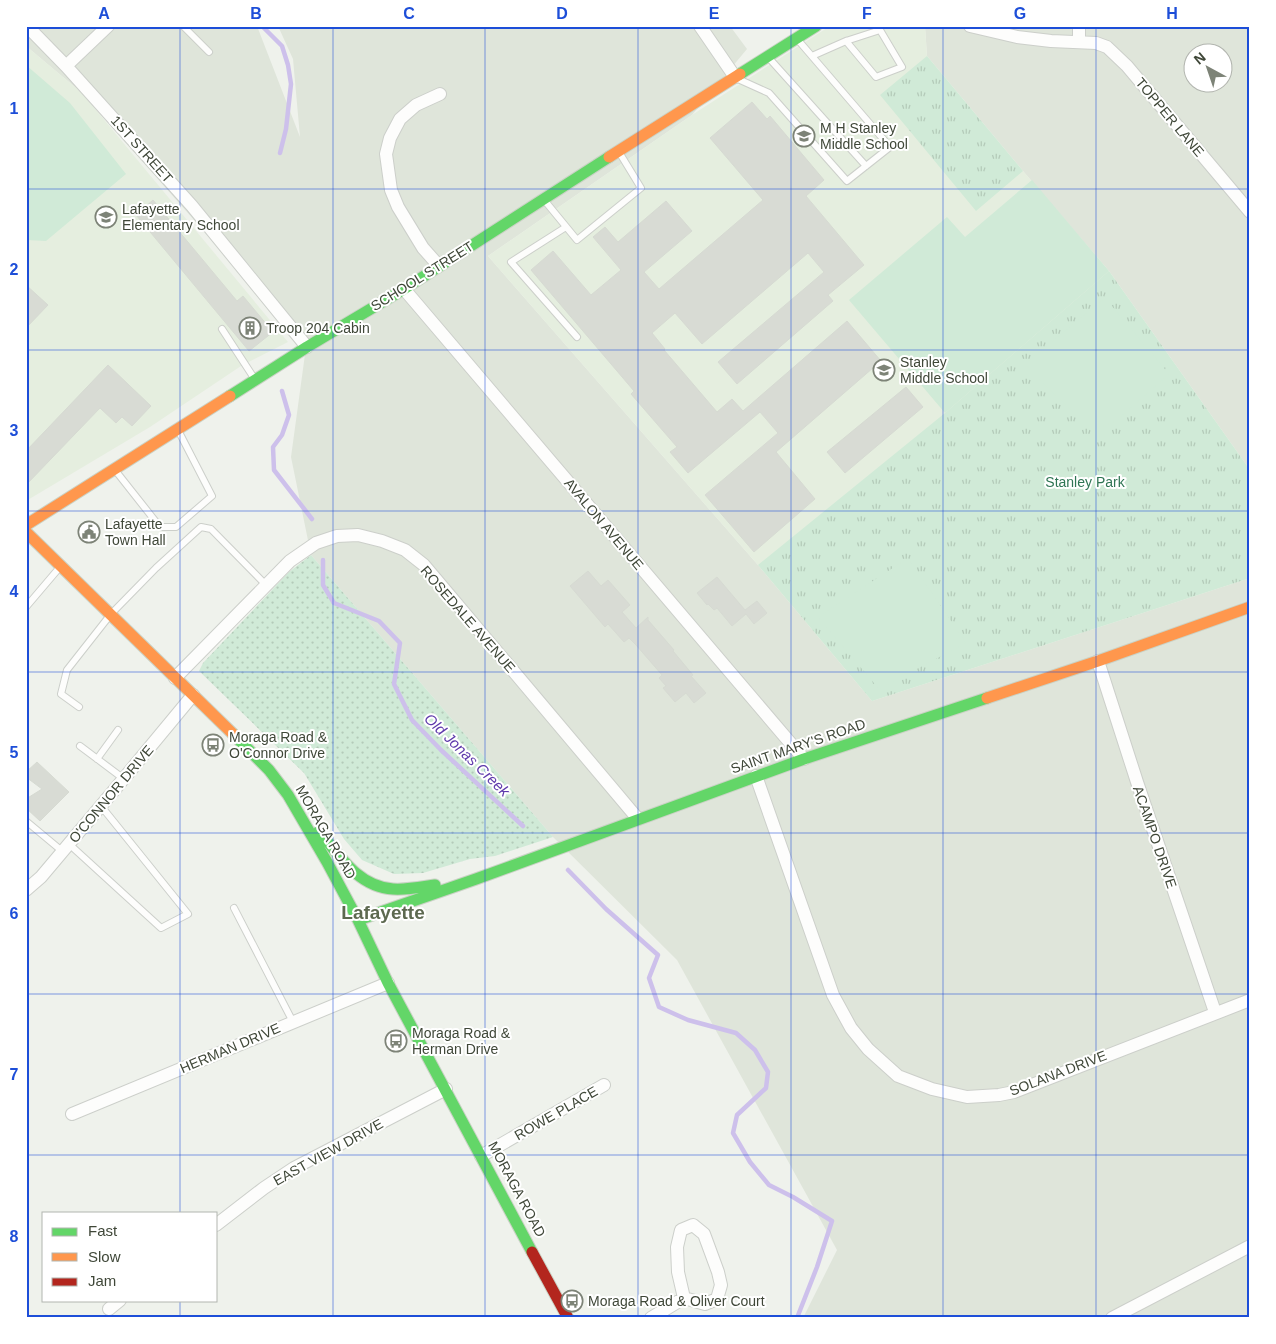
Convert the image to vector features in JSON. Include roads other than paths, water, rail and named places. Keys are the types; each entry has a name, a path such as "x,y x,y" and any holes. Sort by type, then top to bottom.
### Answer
{"street":[{"name":"1ST STREET","path":"28,26 192,206 307,347"},
{"path":"66,66 108,26"},
{"path":"700,26 735,77"},
{"name":"SCHOOL STREET","path":"26,525 307,347 404,289 816,26"},
{"path":"970,26 1017,37 1079,42 1079,26"},
{"name":"TOPPER LANE","path":"1079,42 1096,43 1107,47 1127,66 1250,212"},
{"path":"439,266 424,248 398,207 391,190 386,154 390,138 400,119 416,105 440,94"},
{"name":"AVALON AVENUE","path":"404,289 804,759"},
{"name":"MORAGA ROAD","path":"26,532 269,770 288,795 328,862 388,983 568,1318"},
{"name":"ROSEDALE AVENUE","path":"175,678 290,561 316,543 337,536 358,535 382,540 405,550 424,566 638,819"},
{"name":"SAINT MARY'S ROAD","path":"358,920 476,880 804,759 1098,661 1250,607"},
{"name":"ACAMPO DRIVE","path":"1098,661 1215,1012"},
{"name":"O'CONNOR DRIVE","path":"26,890 41,877 66,848 193,695"},
{"name":"SOLANA DRIVE","path":"756,776 833,995 851,1028 868,1049 898,1076 932,1089 967,1096 999,1095 1014,1092 1215,1012 1250,1000"},
{"path":"288,795 346,863 370,884 390,890 476,880"},
{"name":"HERMAN DRIVE","path":"72,1114 388,983"},
{"name":"ROWE PLACE","path":"481,1156 604,1085"},
{"name":"EAST VIEW DRIVE","path":"218,1223 264,1188 294,1168 446,1089"},
{"path":"651,1318 684,1298 705,1304 717,1299 722,1285 718,1272 704,1234 693,1225 681,1230 677,1247 678,1272 684,1298"},
{"path":"1112,1318 1250,1246"},
{"path":"109,1309 118,1302"}],"lane":[{"path":"183,26 209,52"},
{"path":"812,56 846,41 880,30 902,67 876,77 846,41"},
{"path":"735,77 768,93 847,181 890,147 796,38"},
{"path":"767,56 866,166"},
{"path":"544,199 577,240 641,188 619,151"},
{"path":"566,227 511,262 577,337"},
{"path":"222,329 256,380"},
{"path":"115,469 160,527 176,527 212,496 178,429"},
{"path":"78,706 61,694 67,670 111,614 156,568 202,527 211,529 266,585"},
{"path":"26,607 61,566"},
{"path":"97,759 118,730"},
{"path":"80,746 124,779"},
{"path":"26,821 66,848 161,928 188,914 101,806"},
{"path":"234,908 293,1022"}],"waterway":[{"name":"Old Jonas Creek","path":"262,26 282,46 291,84 286,129 280,153"},
{"name":"Old Jonas Creek","path":"282,391 289,415 282,435 273,447 274,470 312,519"},
{"name":"Old Jonas Creek","path":"323,560 323,585 334,603 379,621 400,643 394,684 412,720 441,750 523,826"},
{"name":"Old Jonas Creek","path":"568,870 606,909 658,955 649,978 659,1007 688,1020 736,1033 755,1050 768,1072 766,1088 737,1115 733,1133 750,1162 769,1185 832,1221 817,1267 797,1318"}],"place":[{"name":"M H Stanley Middle School","path":"804,136"},
{"name":"Lafayette Elementary School","path":"106,217"},
{"name":"Troop 204 Cabin","path":"250,328"},
{"name":"Stanley Middle School","path":"884,370"},
{"name":"Lafayette Town Hall","path":"89,532"},
{"name":"Moraga Road & O'Connor Drive","path":"213,745"},
{"name":"Moraga Road & Herman Drive","path":"396,1041"},
{"name":"Moraga Road & Oliver Court","path":"572,1301"}],"district":[{"name":"Lafayette","path":"383,912"}],"park label":[{"name":"Stanley Park","path":"1085,482"}]}
